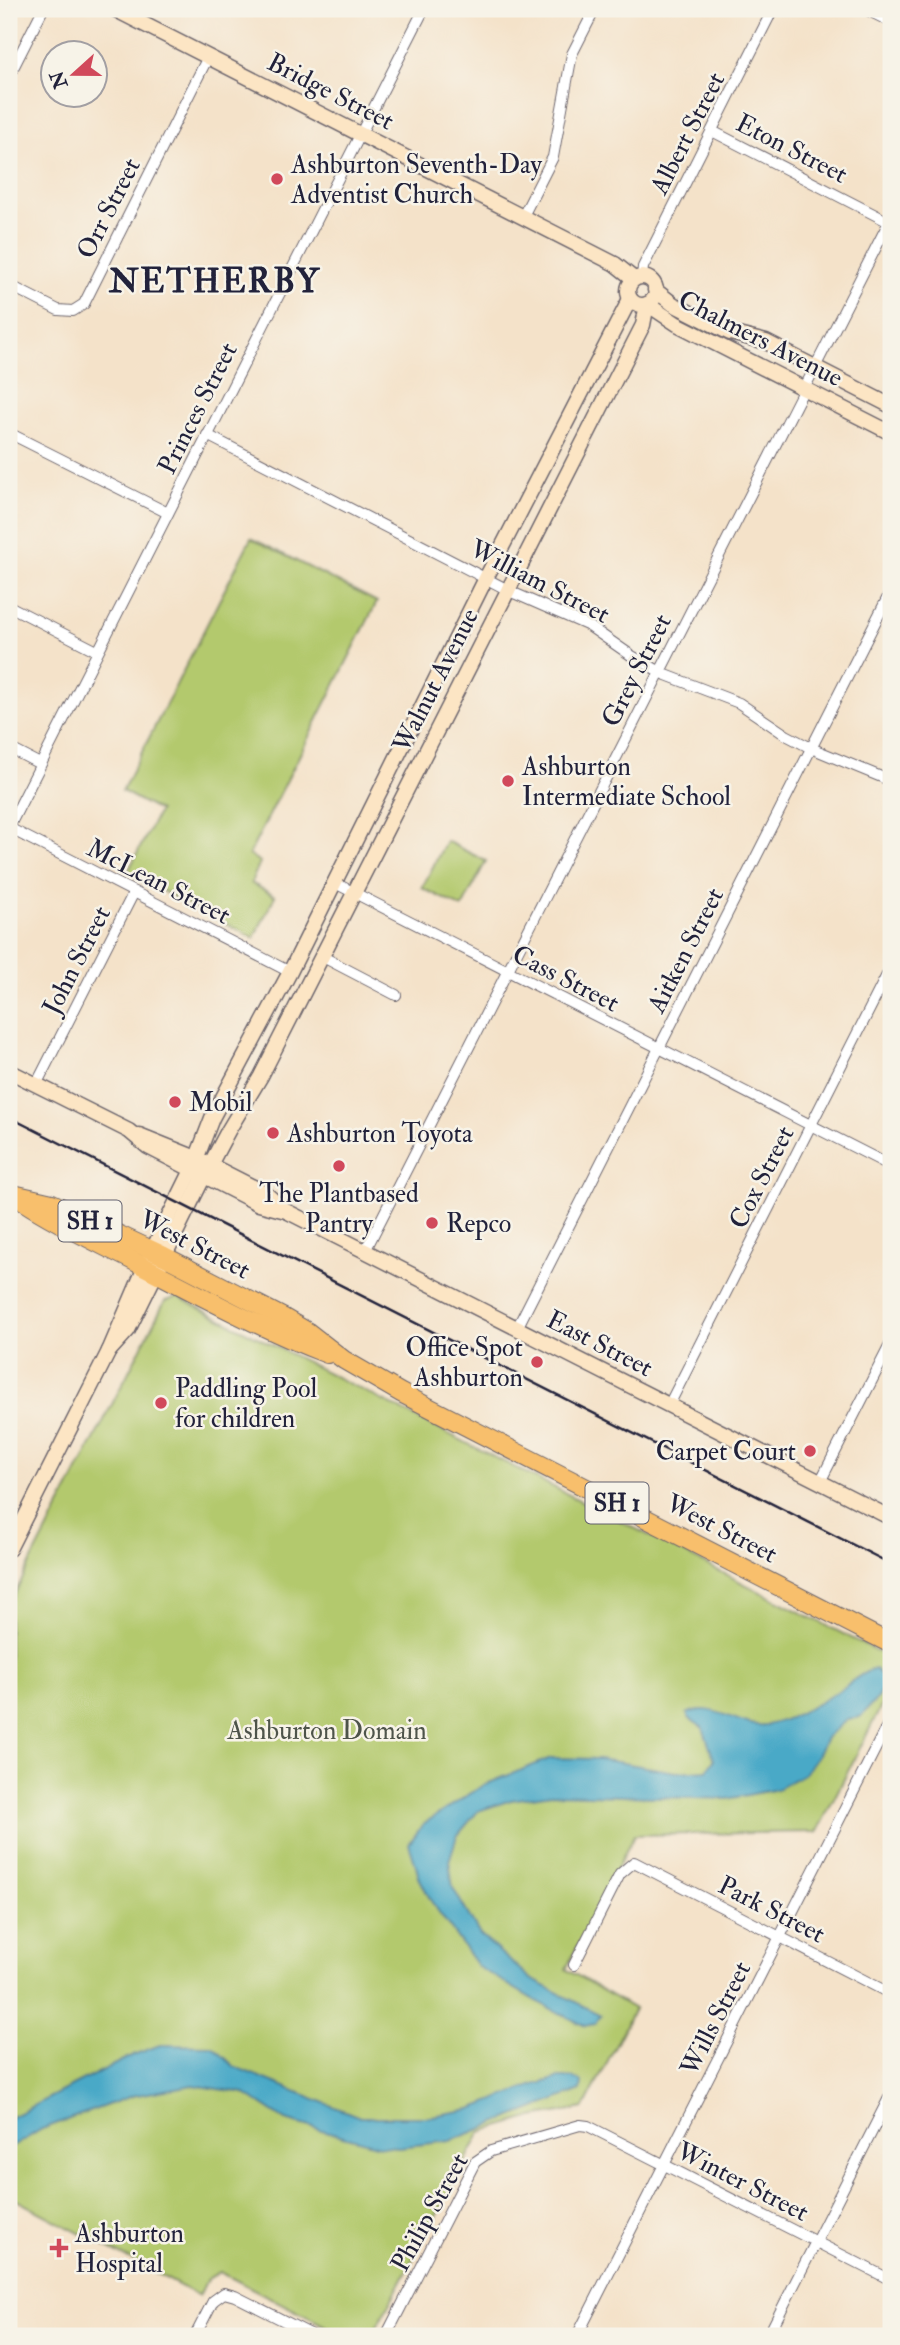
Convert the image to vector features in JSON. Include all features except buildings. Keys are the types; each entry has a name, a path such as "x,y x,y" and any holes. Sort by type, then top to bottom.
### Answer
{"highway":[{"name":"West Street","path":"11,1193 47,1216 284,1318 308,1332 344,1360 401,1393 891,1644"}],"street":[{"path":"9,76 43,9"},
{"name":"Bridge Street","path":"114,9 523,216 638,278"},
{"name":"Princes Street","path":"9,827 424,9"},
{"path":"523,216 553,157 572,54 595,9"},
{"name":"Albert Street","path":"638,278 773,9"},
{"path":"865,9 891,22"},
{"name":"Orr Street","path":"9,285 58,310 73,311 84,304 208,57"},
{"name":"Eton Street","path":"712,131 890,222"},
{"name":"Grey Street","path":"365,1251 803,387 890,222"},
{"path":"638,278 650,280 655,290 653,298 647,304 638,304 630,299 628,290 638,278"},
{"name":"Chalmers Avenue","path":"655,290 673,304 730,333 766,342 891,406"},
{"name":"Walnut Avenue","path":"201,1167 212,1118 290,972 486,578 630,299"},
{"name":"Chalmers Avenue","path":"647,304 677,324 891,433"},
{"name":"Walnut Avenue","path":"9,1549 201,1167 228,1130 261,1076 323,957 643,325 647,304"},
{"path":"643,325 657,321 677,324"},
{"path":"9,433 168,513"},
{"name":"William Street","path":"208,435 486,578 589,626 632,656 659,670 739,703 786,735 811,748 891,781"},
{"name":"Aitken Street","path":"517,1328 891,591"},
{"path":"9,606 97,651"},
{"path":"9,748 40,764"},
{"name":"McLean Street","path":"9,827 290,972"},
{"name":"Cass Street","path":"335,883 891,1166"},
{"name":"John Street","path":"36,1085 134,892"},
{"path":"323,957 396,995"},
{"name":"Cox Street","path":"669,1405 891,967"},
{"path":"239,1065 261,1076"},
{"name":"East Street","path":"9,1071 132,1133 152,1138 201,1167 265,1193 286,1211 891,1518"},
{"path":"820,1482 891,1343"},
{"name":"Wills Street","path":"577,2336 891,1718"},
{"name":"Park Street","path":"574,1965 620,1874 634,1862 891,1994"},
{"path":"768,2336 891,2094"},
{"name":"Winter Street","path":"573,2126 588,2126 891,2280"},
{"name":"Philip Street","path":"386,2336 475,2162 491,2151 573,2126"},
{"path":"195,2336 213,2301 224,2293 314,2336"}],"green space":[{"path":"251,538 377,602 249,855 260,862 251,883 275,896 254,938 127,873 159,811 122,791"},
{"path":"446,841 486,861 462,908 422,888"},
{"name":"Ashburton Domain","path":"178,1297 891,1658 891,1687 817,1832 634,1835 566,1969 634,2009 584,2108 533,2117 481,2132 372,2336 345,2336 220,2272 207,2279 199,2296 11,2197 9,2201 9,1605 165,1301"}],"water":[{"path":"875,1669 882,1676 884,1686 876,1700 860,1717 847,1719 826,1738 804,1774 778,1789 727,1799 552,1794 511,1800 478,1811 457,1836 449,1861 453,1888 480,1935 531,1979 601,2015 594,2024 585,2026 478,1967 431,1901 420,1879 409,1844 423,1824 484,1785 551,1758 599,1759 676,1772 707,1770 714,1760 703,1728 687,1714 707,1710 755,1725 774,1723 805,1710"},
{"path":"160,2045 212,2046 235,2067 360,2117 427,2117 471,2109 558,2078 573,2078 582,2082 581,2090 450,2141 399,2147 380,2146 285,2120 244,2093 193,2085 132,2096 42,2129 9,2149 9,2118 133,2055"}],"railway":[{"path":"9,1117 891,1564"}],"place":[{"name":"Ashburton Seventh-Day Adventist Church","path":"277,179"},
{"name":"Ashburton Intermediate School","path":"508,781"},
{"name":"Mobil","path":"175,1102"},
{"name":"Ashburton Toyota","path":"273,1133"},
{"name":"The Plantbased Pantry","path":"339,1166"},
{"name":"Repco","path":"432,1223"},
{"name":"Office Spot Ashburton","path":"537,1362"},
{"name":"Paddling Pool for children","path":"161,1403"},
{"name":"Carpet Court","path":"810,1451"},
{"name":"Ashburton Hospital","path":"59,2248"}],"district":[{"name":"NETHERBY","path":"215,280"}]}
